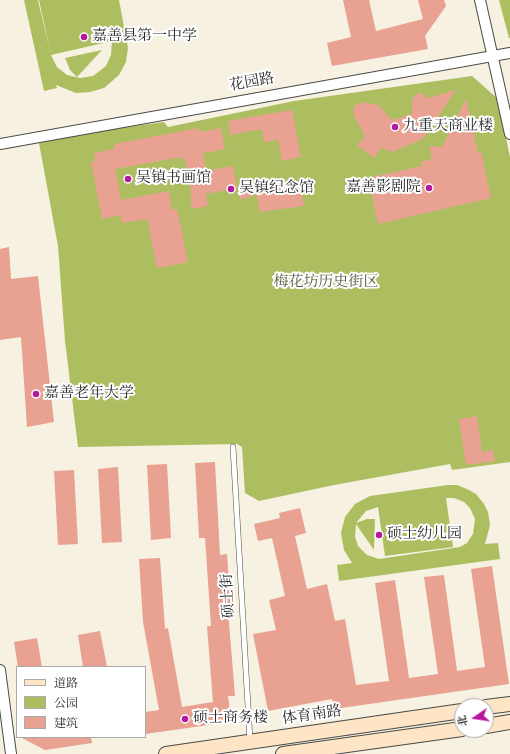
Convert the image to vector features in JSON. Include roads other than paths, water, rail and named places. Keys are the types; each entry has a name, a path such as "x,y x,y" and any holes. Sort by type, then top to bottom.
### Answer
{"main road":[{"path":"494,706 510,704"},
{"name":"体育南路","path":"166,754 454,712"},
{"path":"494,725 510,722"},
{"path":"283,754 454,730"}],"street":[{"path":"480,0 510,134"},
{"name":"花园路","path":"0,144 510,53"},
{"path":"0,670 11,754"}],"lane":[{"name":"硕士街","path":"233,447 250,742"}],"place":[{"name":"嘉善县第一中学","path":"84,37"},
{"name":"九重天商业楼","path":"395,127"},
{"name":"吴镇书画馆","path":"128,179"},
{"name":"嘉善影剧院","path":"429,188"},
{"name":"吴镇纪念馆","path":"231,189"},
{"name":"嘉善老年大学","path":"36,394"},
{"name":"硕士幼儿园","path":"379,535"},
{"name":"硕士商务楼","path":"185,719"}],"park label":[{"name":"梅花坊历史街区","path":"326,283"}]}
